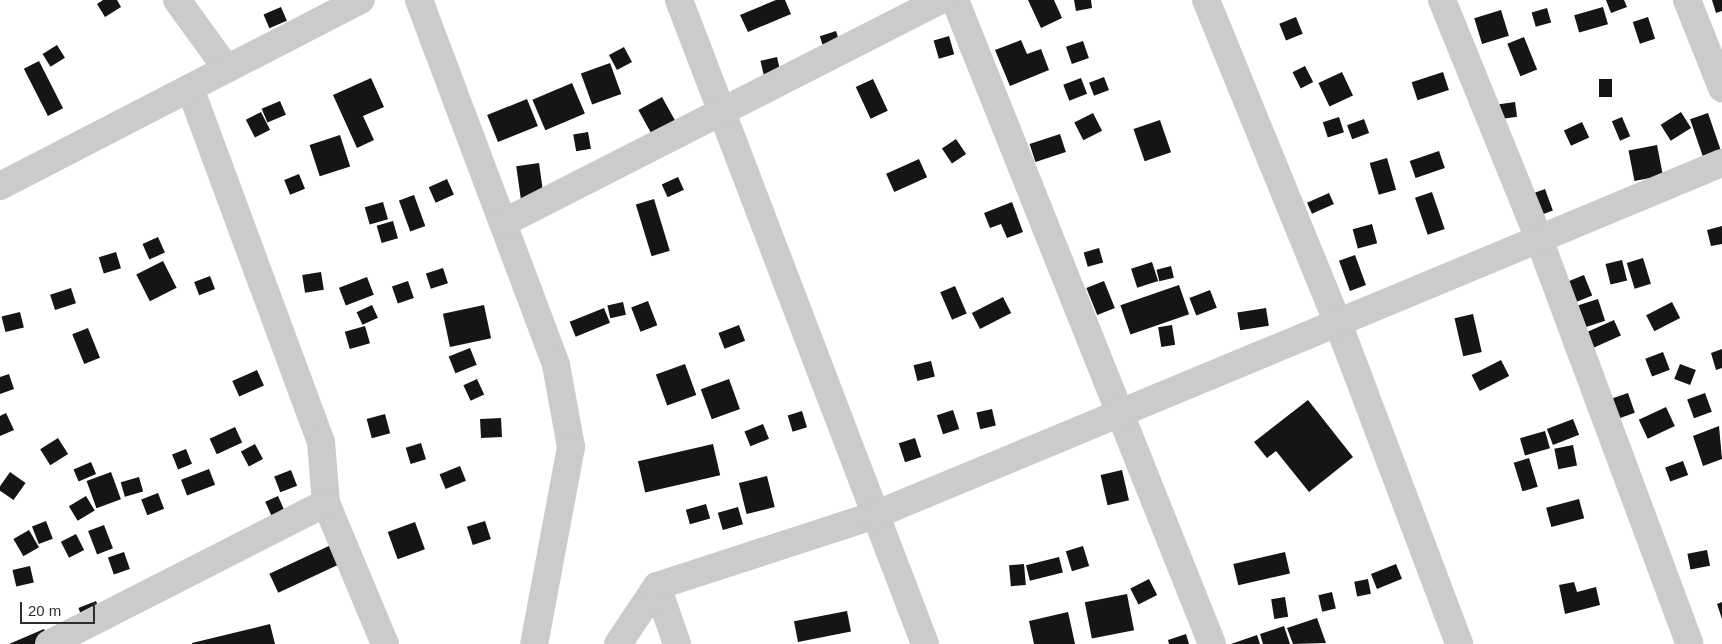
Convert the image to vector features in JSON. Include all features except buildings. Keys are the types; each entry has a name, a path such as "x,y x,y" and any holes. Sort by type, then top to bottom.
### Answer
{"street":[{"path":"177,0 227,69"},
{"path":"0,186 361,0"},
{"path":"419,0 556,365 571,447 534,644"},
{"path":"679,0 925,644"},
{"path":"503,223 722,113 940,0"},
{"path":"955,0 1212,644"},
{"path":"1206,0 1338,323 1459,644"},
{"path":"1442,0 1539,239 1690,644"},
{"path":"1687,0 1722,88"},
{"path":"190,88 321,442 326,503 385,644"},
{"path":"618,644 657,586 876,515 1722,163"},
{"path":"49,644 326,503"},
{"path":"657,586 677,644"}]}
